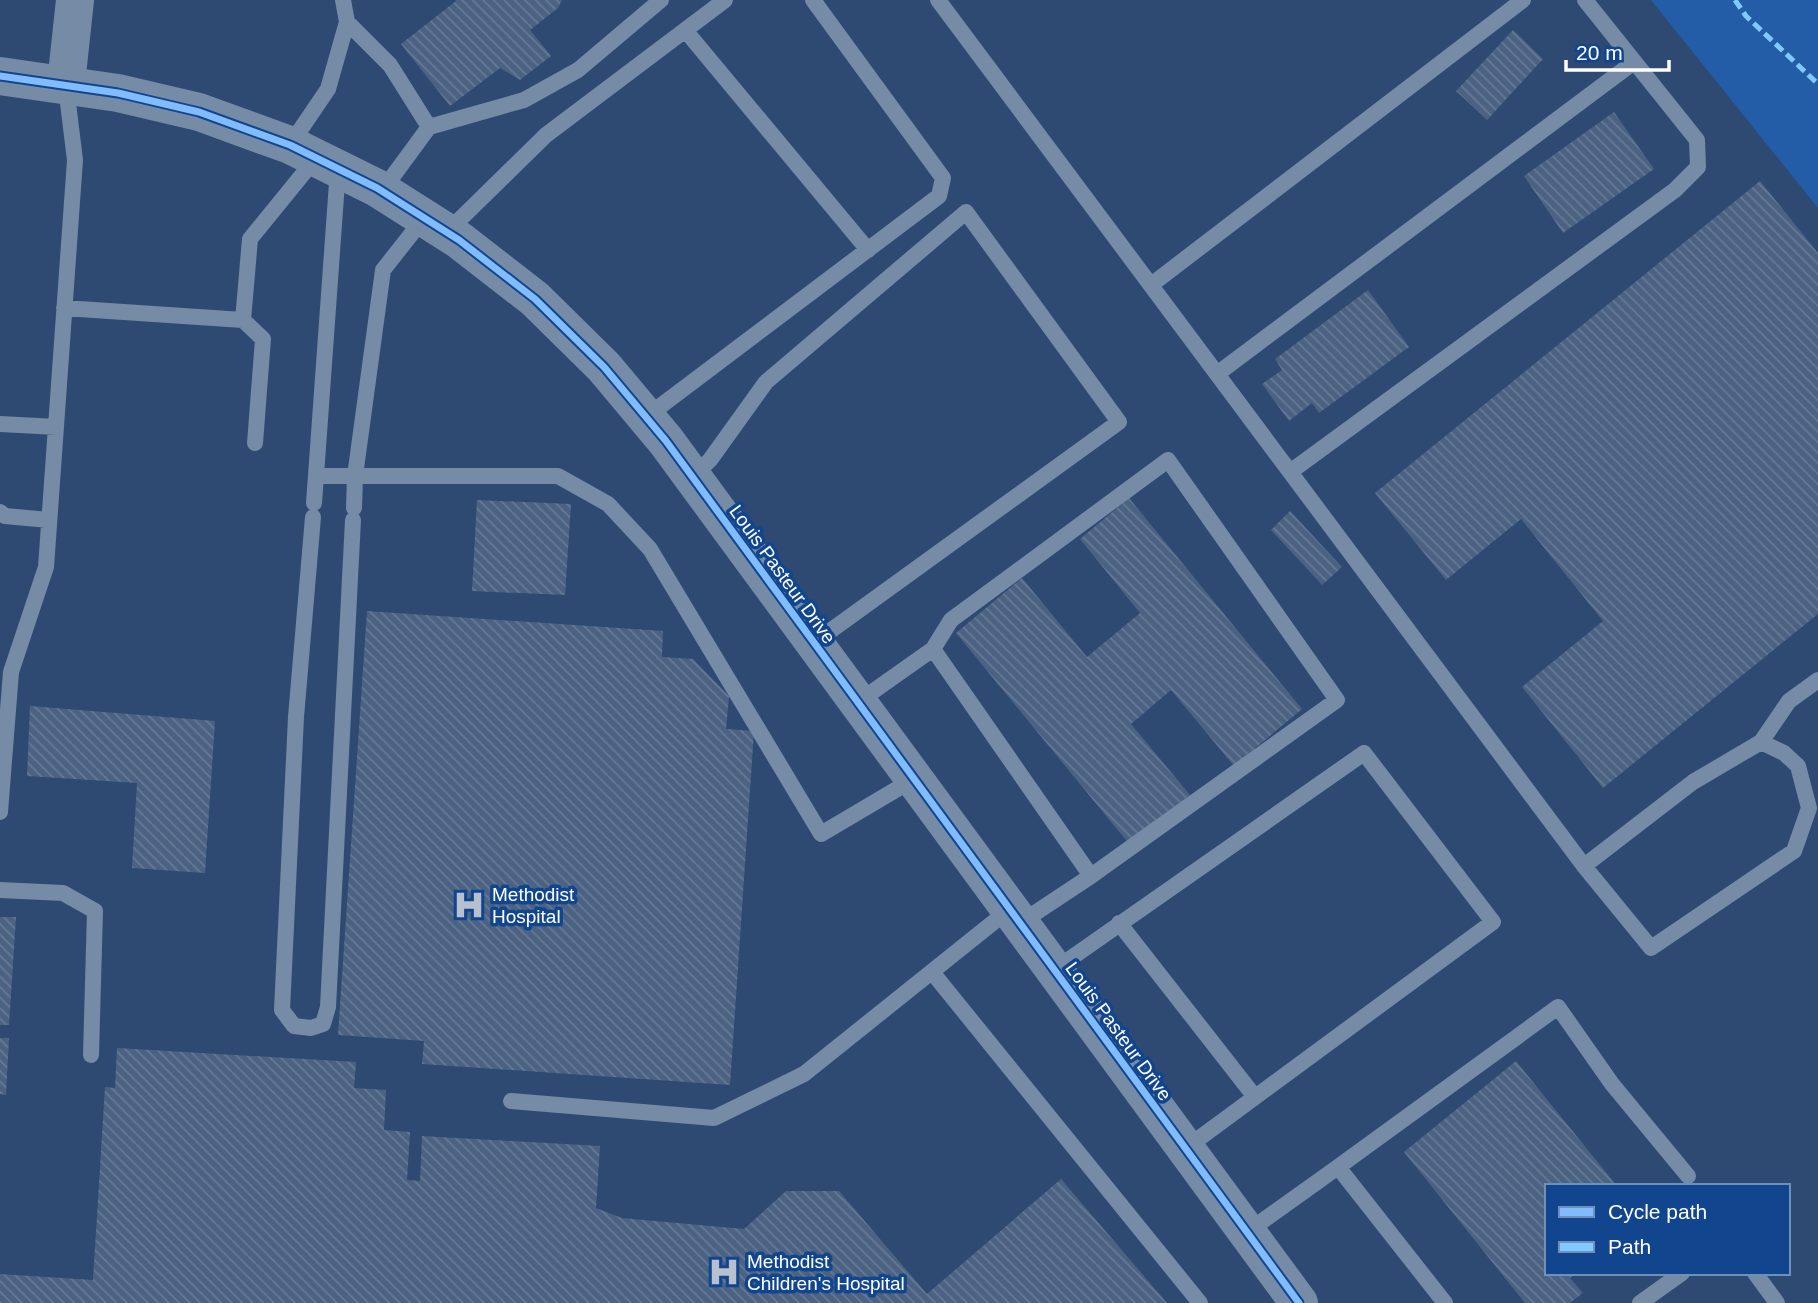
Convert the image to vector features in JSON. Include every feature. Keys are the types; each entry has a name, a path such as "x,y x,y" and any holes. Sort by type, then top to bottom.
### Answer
{"street":[{"path":"66,84 75,0"},
{"name":"Louis Pasteur Drive","path":"0,76 118,93 200,112 315,158 382,191 436,225 535,299 604,367 692,477 1299,1303"}],"lane":[{"path":"343,0 347,22 328,89 315,158 317,476 296,717 282,1010 294,1026 311,1028 323,1024 328,1007 355,476 383,270 546,135 725,0"},
{"path":"382,191 429,127 524,100 578,70 662,0"},
{"path":"646,417 939,196 943,178 813,0"},
{"path":"938,0 1584,866 1651,948 1794,851 1809,808 1798,766 1784,753 1761,742"},
{"path":"1151,285 1523,0"},
{"path":"1290,472 1675,190 1698,167 1697,140 1585,0"},
{"path":"347,22 390,65 429,127"},
{"path":"685,30 868,250"},
{"path":"1217,374 1634,62"},
{"path":"0,811 4,707 11,672 46,567 75,160 66,84"},
{"path":"243,320 250,239 315,158"},
{"path":"692,477 710,460 766,382 966,212 1119,422 814,642"},
{"path":"64,308 243,320 263,340 255,443"},
{"path":"0,424 56,426"},
{"path":"512,1101 714,1118 804,1074 932,972 1015,916 1091,876 1337,700 1168,460 951,620 933,649 858,702"},
{"path":"317,476 558,476 608,504 650,549 821,834 914,779"},
{"path":"2,516 49,520"},
{"path":"933,649 1091,876"},
{"path":"1584,866 1693,782 1761,742 1789,701 1818,680"},
{"path":"1054,970 1364,753 1493,922 1186,1148"},
{"path":"0,890 63,893 95,911 91,1055"},
{"path":"1119,923 1255,1097"},
{"path":"932,972 1200,1303"},
{"path":"1247,1232 1558,1007 1612,1084 1688,1176"},
{"path":"1338,1167 1445,1303"},
{"path":"1640,1303 1679,1275"},
{"path":"1756,1275 1777,1303"}],"shaded area":[{"path":"1651,0 1818,0 1818,208"}],"building":[{"path":"455,0 562,0 558,8 530,30 551,56 520,80 500,68 450,106 401,44"},
{"path":"1513,30 1543,59 1487,120 1456,91"},
{"path":"1614,112 1654,169 1563,233 1524,176"},
{"path":"1760,181 1818,253 1818,614 1603,788 1522,687 1603,621 1521,519 1446,580 1375,493"},
{"path":"1368,290 1409,347 1319,413 1312,403 1289,421 1262,384 1282,370 1275,359"},
{"path":"1129,498 1302,709 1234,766 1171,690 1131,724 1190,795 1130,845 956,633 1022,578 1087,657 1140,613 1080,539"},
{"path":"477,500 571,504 565,595 472,591"},
{"path":"1290,511 1342,567 1322,585 1271,530"},
{"path":"367,611 663,631 662,657 693,659 729,696 726,729 754,731 730,1085 422,1064 424,1041 338,1035"},
{"path":"30,706 215,721 205,873 132,868 137,783 27,776"},
{"path":"0,917 16,917 9,1025 0,1025"},
{"path":"0,1038 9,1038 6,1095 0,1094"},
{"path":"117,1048 356,1062 354,1088 386,1090 384,1130 410,1132 407,1180 420,1181 422,1136 600,1146 596,1208 622,1218 744,1229 786,1191 839,1191 927,1294 1061,1179 1167,1303 0,1303 0,1274 93,1280 105,1087 115,1088"},
{"path":"1516,1061 1615,1184 1545,1184 1545,1275 1574,1275 1570,1278 1583,1293 1570,1303 1525,1303 1404,1152"}],"marked path":[{"path":"1735,0 1746,16 1818,84"}],"cycle path":[{"path":"0,76 118,93 199,112 290,145 377,188 459,240 535,299 604,367 666,441 1299,1303"}],"place":[{"name":"Methodist Hospital","path":"469,905"},
{"name":"Methodist Children's Hospital","path":"724,1272"}]}
